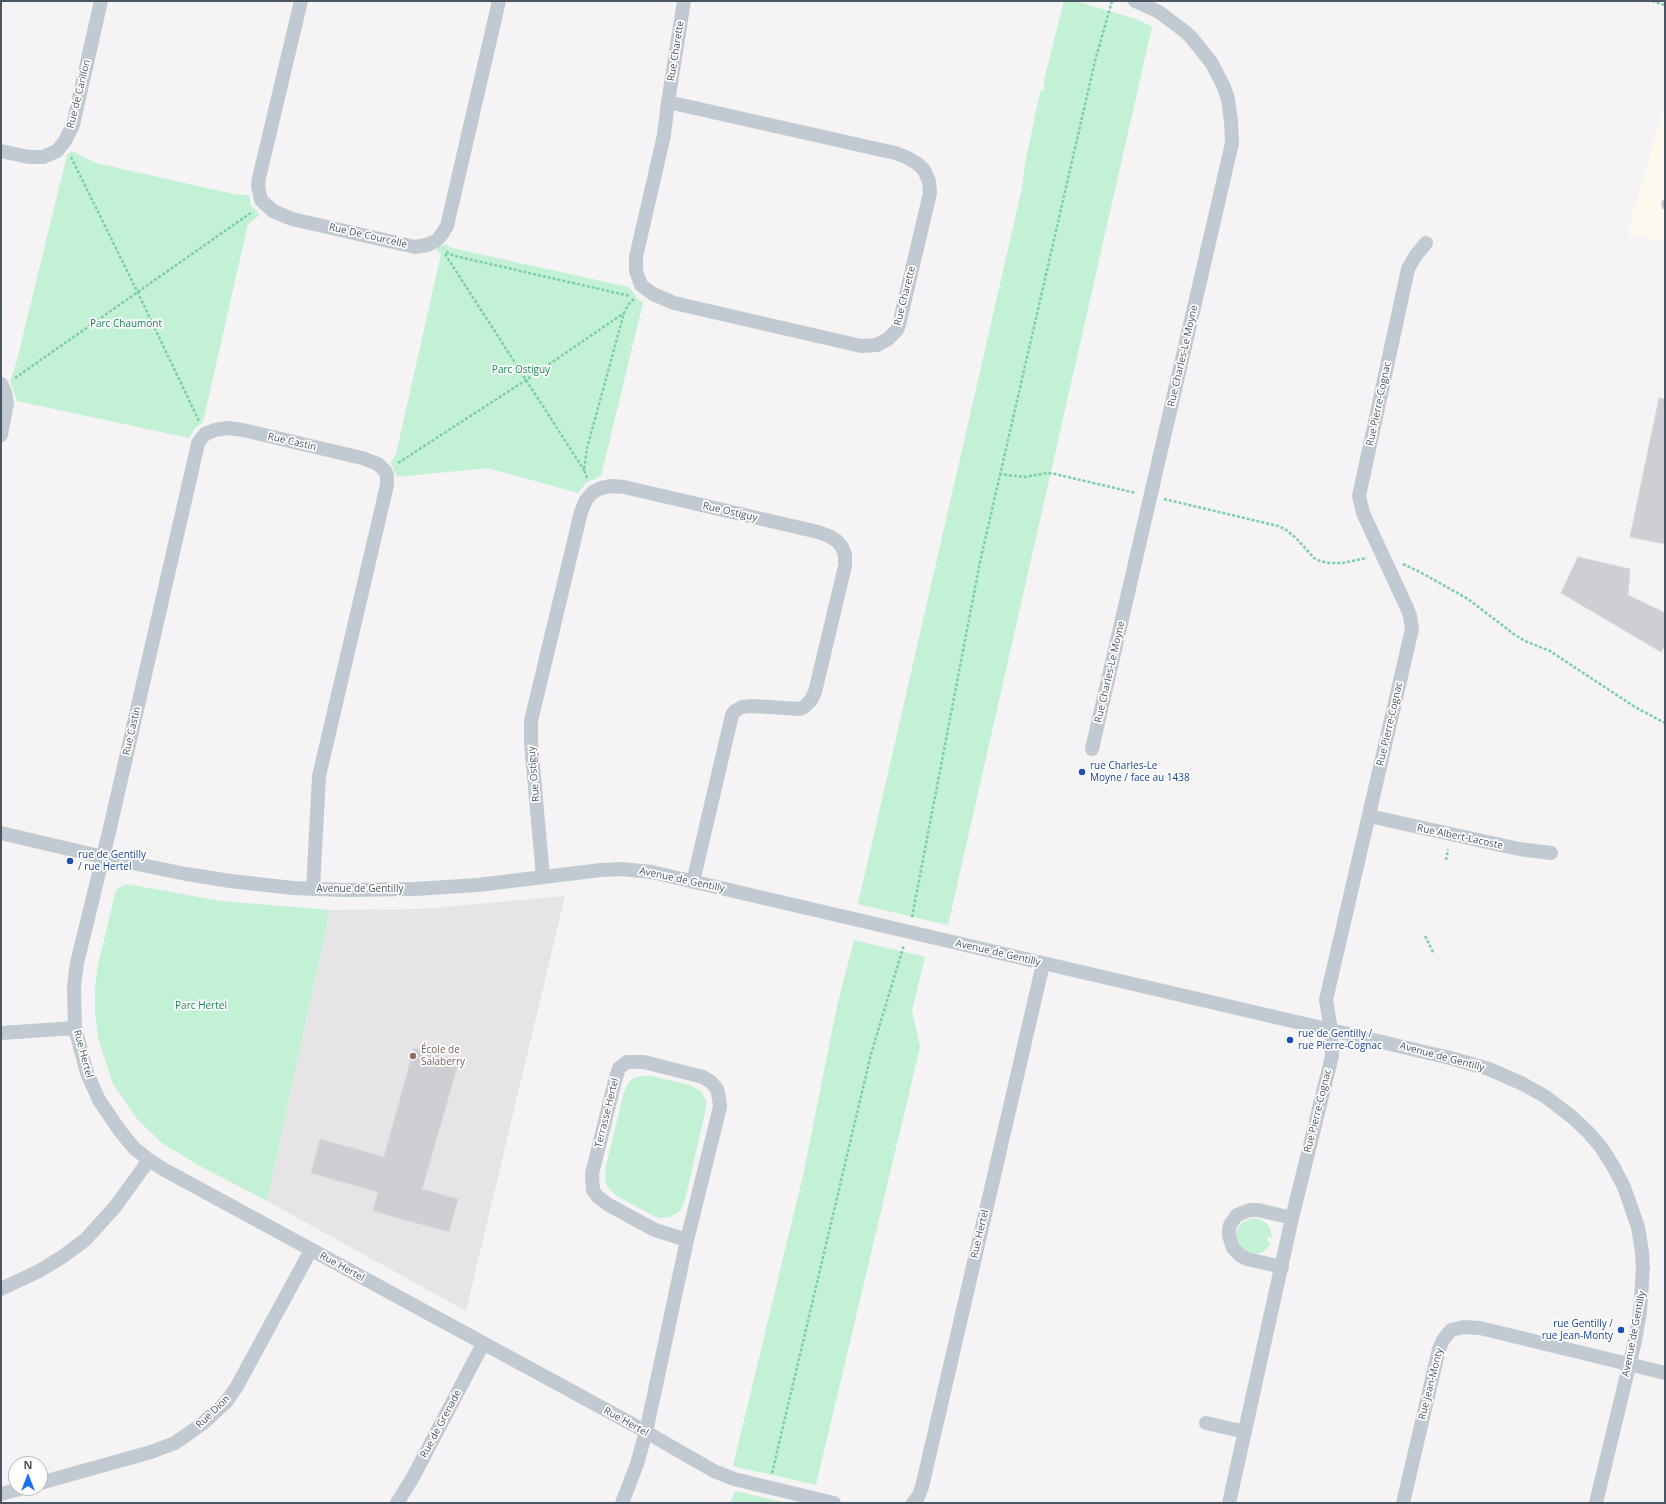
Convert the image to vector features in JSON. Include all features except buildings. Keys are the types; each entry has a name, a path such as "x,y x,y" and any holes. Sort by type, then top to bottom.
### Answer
{"street":[{"name":"Rue de Carillon","path":"57,151 69,135 73,125 101,1"},
{"path":"264,204 259,195 259,178 301,1"},
{"name":"Rue De Courcelle","path":"264,204 273,211 292,219 415,247 427,245 439,238 445,231 449,220 499,1"},
{"name":"Rue Charette","path":"668,102 895,153 918,164 924,170 929,181 930,193 899,325 897,330 888,339 877,345 861,346 674,303 653,294 641,284 636,272 636,257 664,135 668,102 684,1"},
{"name":"Rue Charles-Le Moyne","path":"1092,749 1232,143 1228,99 1224,87 1211,62 1183,30 1159,12 1135,1"},
{"path":"1,151 36,158 50,155 57,151"},
{"name":"Rue Pierre-Cognac","path":"1229,1503 1292,1218 1332,1056 1331,1030 1326,1000 1412,629 1407,608 1363,513 1359,496 1408,270 1416,255 1426,243"},
{"path":"1,435 7,408 6,397 2,385"},
{"name":"Rue Castin","path":"103,857 197,448 201,438 205,434 221,429 243,430 374,461 385,471"},
{"path":"313,889 319,776 387,485 385,471"},
{"name":"Rue Ostiguy","path":"543,877 530,743 531,721 581,512 586,500 595,490 612,486 624,487 818,532 837,541 842,547 845,555 845,566 815,692 811,700 804,707 793,710 760,706 742,707 732,715 694,882"},
{"name":"Rue Albert-Lacoste","path":"1369,816 1514,849 1551,852"},
{"name":"Avenue de Gentilly","path":"1,833 103,857 230,881 313,889 378,890 447,887 601,870 622,869 652,872 1430,1053 1489,1069 1523,1084 1546,1097 1572,1117 1588,1132 1613,1166 1624,1187 1635,1219 1640,1241 1643,1268 1643,1292 1629,1364 1596,1503"},
{"name":"Rue Hertel","path":"103,857 77,963 74,986 75,1028 87,1073 99,1100 120,1131 134,1148 149,1160 310,1250 646,1432 724,1476 834,1503"},
{"name":"Rue Hertel","path":"913,1503 918,1497 922,1487 1043,964"},
{"path":"1,1033 75,1028"},
{"name":"Terrasse Hertel","path":"622,1503 637,1464 646,1432 688,1240 719,1113 720,1102 714,1085 703,1077 644,1062 627,1062 619,1068 615,1081 592,1174 593,1190 598,1197 607,1204 655,1230 688,1240"},
{"path":"1,1289 40,1271 85,1240 115,1207 149,1160"},
{"path":"1282,1267 1241,1256 1233,1248 1229,1236 1230,1224 1237,1216 1250,1210 1258,1210 1292,1218"},
{"name":"Rue Dion","path":"48,1481 163,1448 185,1437 202,1424 226,1402 236,1388 310,1250"},
{"name":"Rue Jean-Monty","path":"1403,1503 1439,1349 1443,1340 1451,1330 1464,1326 1480,1328 1665,1373"},
{"name":"Rue de Grenade","path":"397,1503 412,1479 483,1344"},
{"path":"1206,1423 1245,1432"}],"path":[{"path":"912,916 963,645 999,474 1095,61 1112,1"},
{"path":"1652,1 1665,5"},
{"path":"57,151 69,153 205,434"},
{"path":"2,385 264,204"},
{"path":"584,470 587,448 624,313 628,305 636,297 455,256 441,248 584,470 589,482"},
{"path":"385,471 526,380 624,313"},
{"path":"999,474 1025,477 1047,473 1055,474 1139,494"},
{"path":"1162,499 1278,526 1285,529 1296,538 1314,558 1320,561 1342,563 1367,558"},
{"path":"1401,564 1441,583 1468,599 1515,635 1525,641 1550,651 1635,707 1665,723"},
{"path":"1425,936 1434,954"},
{"path":"772,1475 871,1054 903,949"}],"shaded area":[{"path":"1665,104 1665,242 1627,233"},
{"name":"École de Salaberry","path":"565,896 466,1311 267,1201 330,910 423,909"}],"green space":[{"path":"1064,1 1076,1 1139,20 1152,27 948,925 858,904 1022,188 1025,164 1040,92 1044,90 1044,80"},
{"name":"Parc Chaumont","path":"72,151 96,163 238,195 249,195 251,205 260,215 248,224 203,422 195,428 189,438 17,401 10,381 16,364 67,155"},
{"name":"Parc Ostiguy","path":"445,244 452,248 629,287 636,297 643,303 601,476 586,483 578,493 488,468 397,477 391,463 396,454 441,254 436,250"},
{"name":"Parc Hertel","path":"127,884 221,901 330,910 267,1201 196,1164 162,1143 137,1119 113,1084 98,1038 95,1013 95,990 97,970 115,893 118,888"},
{"path":"854,940 925,957 912,1010 920,1047 816,1485 733,1466 804,1171 837,1006"},
{"path":"641,1076 651,1076 690,1085 701,1091 706,1101 706,1108 685,1200 680,1211 670,1217 658,1218 654,1216 617,1196 606,1184 605,1170 624,1092 632,1079"},
{"path":"1253,1218 1260,1219 1266,1223 1270,1228 1272,1238 1268,1237 1267,1241 1271,1243 1267,1249 1261,1253 1250,1254 1241,1248 1236,1235 1238,1228 1243,1222"},
{"path":"735,1491 787,1503 730,1503"}],"place":[{"name":"rue Charles-Le Moyne / face au 1438","path":"1082,772"},
{"name":"rue de Gentilly / rue Hertel","path":"70,861"},
{"name":"rue de Gentilly / rue Pierre-Cognac","path":"1290,1040"},
{"name":"École de Salaberry","path":"413,1056"},
{"name":"rue Gentilly / rue Jean-Monty","path":"1621,1330"}]}
